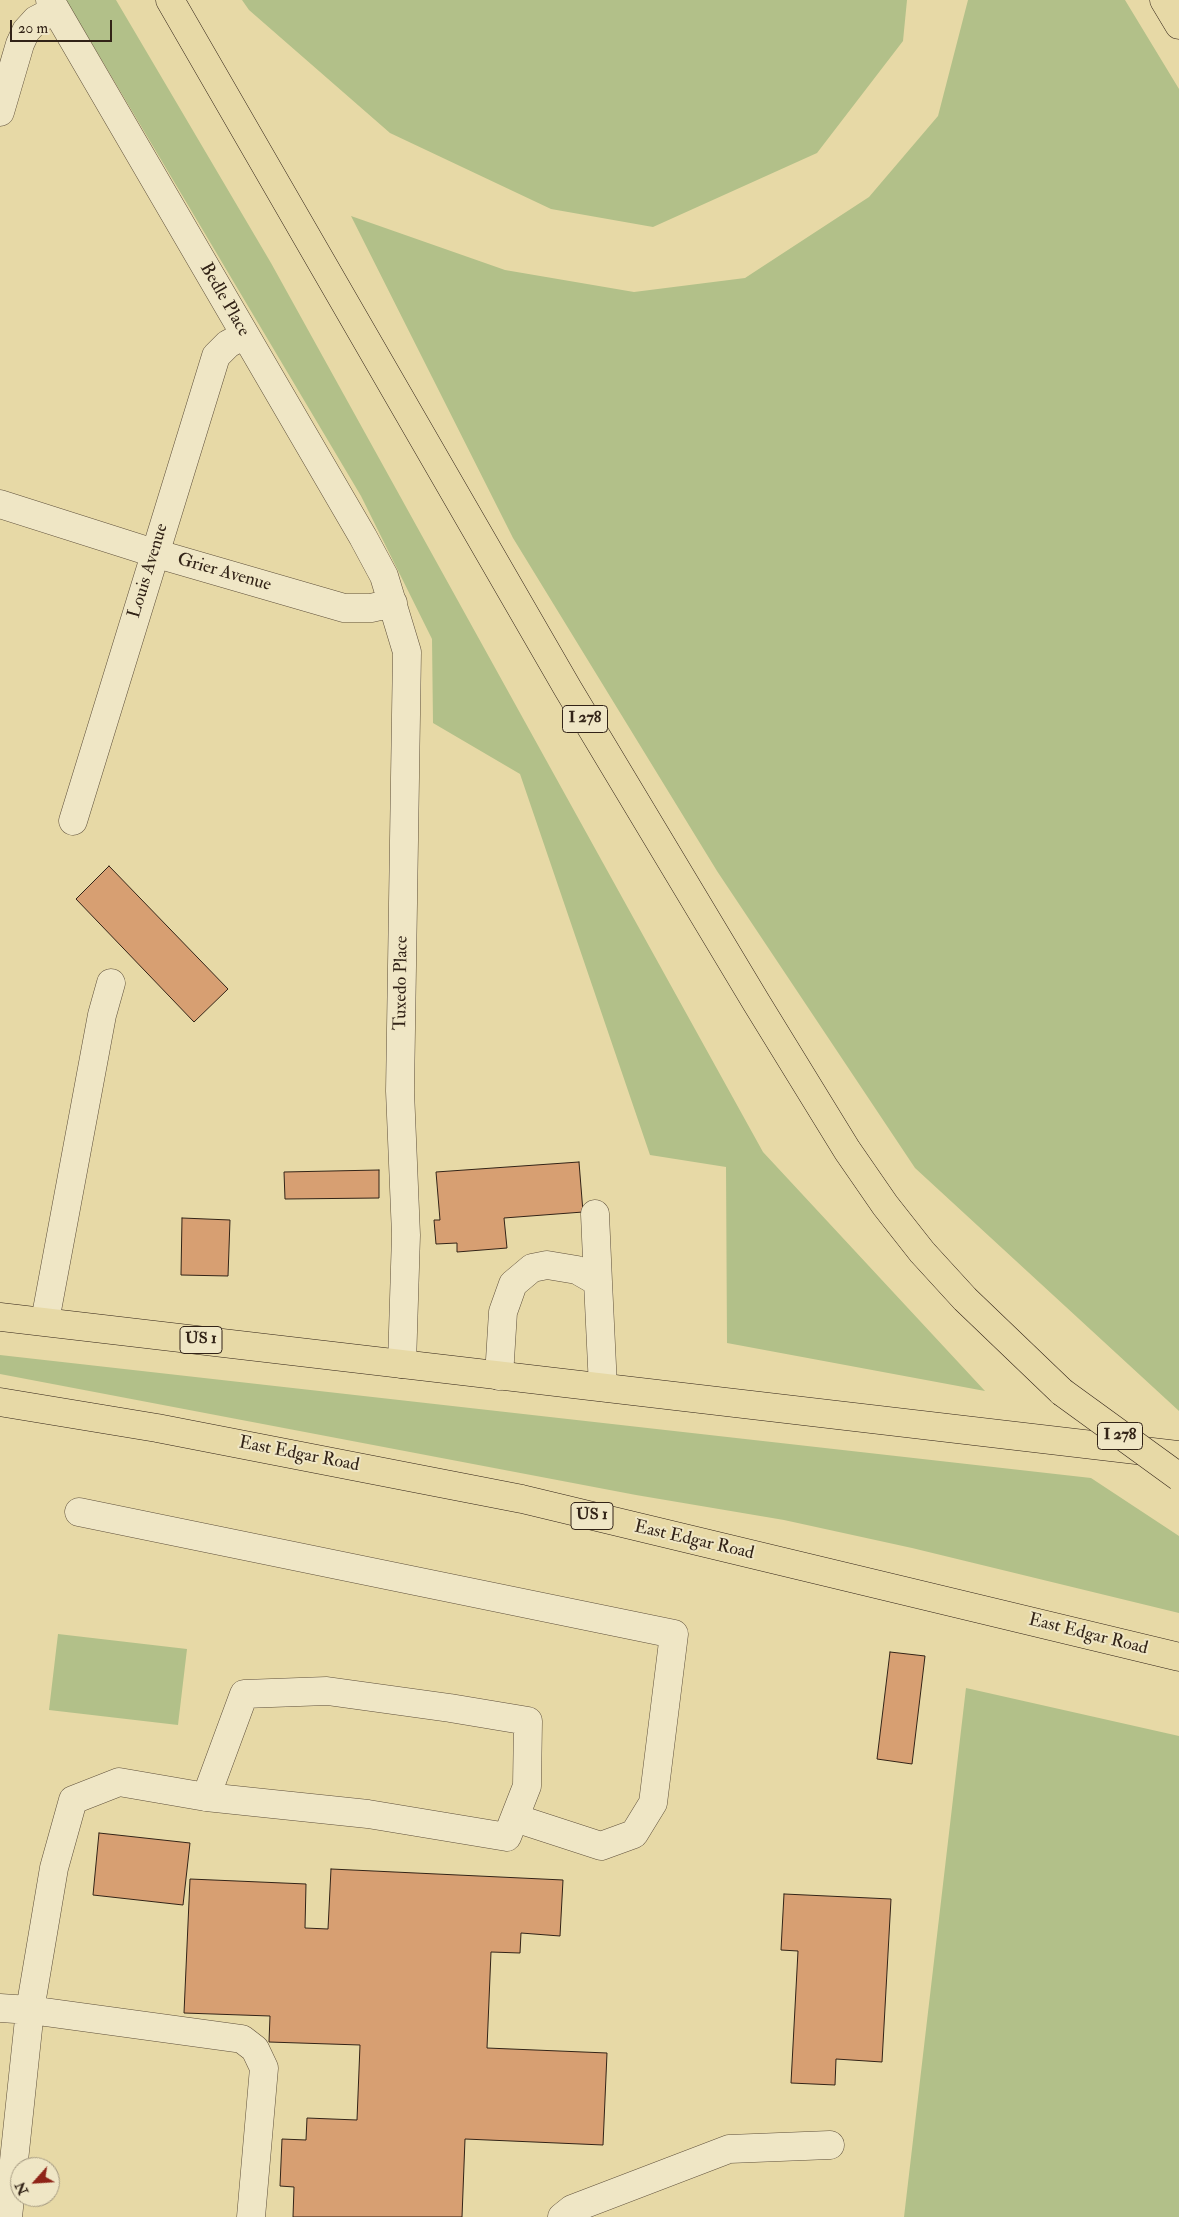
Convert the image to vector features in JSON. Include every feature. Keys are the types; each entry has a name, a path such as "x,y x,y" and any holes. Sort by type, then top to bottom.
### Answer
{"highway":[{"name":"I 278","path":"170,0 568,690 847,1150 885,1205 922,1252 964,1299 1062,1392 1179,1477"},
{"path":"1164,0 1179,25"},
{"name":"US 1","path":"0,1317 1179,1454"},
{"name":"East Edgar Road","path":"0,1402 204,1436 522,1499 1179,1657"}],"street":[{"path":"0,112 23,38 36,20 52,5"},
{"name":"Bedle Place","path":"52,5 363,537 384,576 393,603"},
{"name":"Louis Avenue","path":"73,821 216,356 228,344 245,335"},
{"name":"Grier Avenue","path":"0,504 154,553 344,608 371,608 393,603"},
{"name":"Tuxedo Place","path":"393,603 407,652 400,1091 406,1235 402,1364"},
{"path":"45,1321 102,1014 112,983"},
{"path":"595,1214 603,1387"},
{"path":"499,1376 504,1312 513,1284 532,1268 547,1265 577,1270 598,1282"},
{"path":"79,1512 674,1634 653,1802 634,1834 601,1846 515,1818"},
{"path":"8,2217 30,2010 54,1868 73,1800 119,1782 206,1797 368,1814 507,1837 527,1786 528,1721 327,1691 244,1694 206,1797"},
{"path":"0,2008 30,2010 242,2039 255,2050 264,2068 251,2217"},
{"path":"562,2217 572,2209 729,2149 830,2145"}],"green space":[{"path":"66,0 116,0 271,263 763,1152 985,1391 727,1343 726,1167 650,1155 520,774 433,723 432,639 361,496"},
{"path":"242,0 907,0 903,41 817,153 653,227 551,209 390,133 249,10"},
{"path":"968,0 1125,0 1179,89 1179,1411 915,1168 717,871 513,538 351,216 505,270 634,292 745,278 869,197 938,116"},
{"path":"0,1355 1091,1478 1179,1536 1179,1613 912,1548 784,1520 636,1495 0,1374"},
{"path":"58,1634 187,1649 178,1725 49,1710"},
{"path":"966,1688 1179,1736 1179,2217 904,2217"}],"building":[{"path":"109,866 228,989 194,1022 76,899"},
{"path":"579,1162 583,1212 504,1218 507,1248 457,1252 457,1243 436,1244 434,1220 440,1220 436,1172"},
{"path":"379,1170 379,1198 285,1199 284,1172"},
{"path":"182,1218 230,1220 228,1276 181,1275"},
{"path":"890,1652 925,1656 912,1764 877,1759"},
{"path":"99,1833 190,1843 183,1905 93,1895"},
{"path":"331,1869 563,1880 560,1936 521,1933 520,1953 491,1952 487,2048 607,2053 603,2145 465,2139 462,2217 293,2217 294,2187 280,2186 282,2139 306,2140 307,2118 357,2120 360,2045 269,2042 270,2016 184,2013 190,1879 306,1884 305,1928 328,1929"},
{"path":"784,1894 891,1899 882,2062 836,2059 835,2085 791,2083 798,1951 781,1950"}]}
